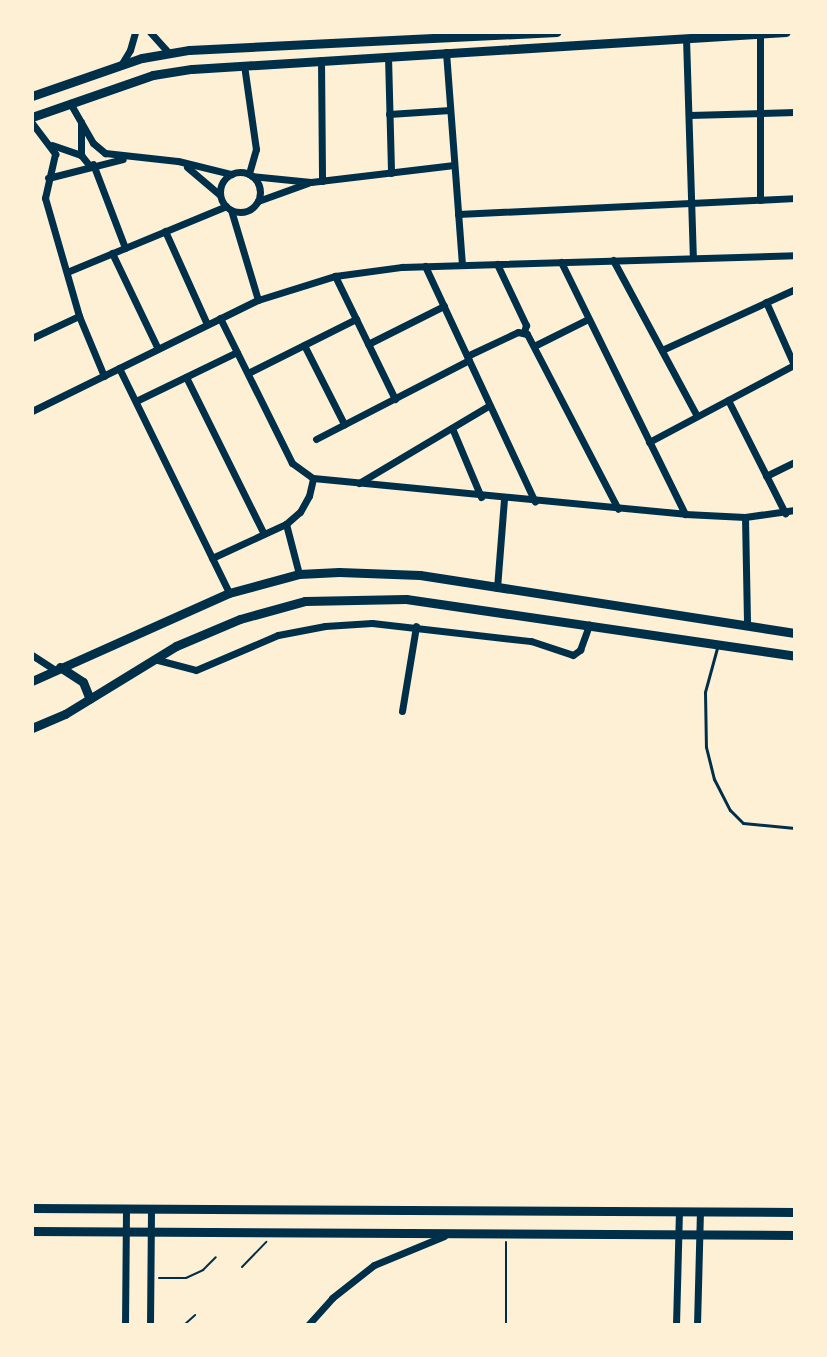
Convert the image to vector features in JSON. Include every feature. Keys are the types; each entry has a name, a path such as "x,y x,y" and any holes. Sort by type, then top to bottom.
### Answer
{"street":[{"path":"121,65 130,50 135,32"},
{"path":"150,32 169,53"},
{"path":"32,96 121,65 169,53 299,42 557,32"},
{"path":"104,376 79,316 45,198 54,162 52,145 32,120 70,103 153,75 294,61 686,38 708,34 786,32"},
{"path":"760,34 760,200"},
{"path":"686,38 693,258"},
{"path":"340,41 336,50 340,58"},
{"path":"294,61 303,51 299,42"},
{"path":"446,52 462,264"},
{"path":"388,56 391,173"},
{"path":"321,60 322,181"},
{"path":"244,65 256,149 251,175 260,190 258,201"},
{"path":"70,103 98,149 131,157 178,161 231,174 311,182 454,165"},
{"path":"389,114 450,110"},
{"path":"689,115 795,112"},
{"path":"81,122 81,155"},
{"path":"52,145 81,155 91,164 125,248"},
{"path":"48,178 91,164 131,157"},
{"path":"178,161 220,196 229,208 258,300"},
{"path":"220,196 222,183 231,174"},
{"path":"67,272 165,231 229,208 244,211 258,201 311,182"},
{"path":"458,214 795,198"},
{"path":"165,231 207,324"},
{"path":"112,253 158,349"},
{"path":"32,411 258,300 335,276 462,264 795,255"},
{"path":"613,260 697,416"},
{"path":"561,262 685,514"},
{"path":"316,439 468,358 524,332 526,325 497,264"},
{"path":"425,266 535,502"},
{"path":"335,276 395,399"},
{"path":"662,350 795,289"},
{"path":"649,442 794,366 766,302"},
{"path":"368,344 444,306"},
{"path":"32,338 79,316"},
{"path":"220,318 292,463 313,478 481,497 685,514 745,517 795,510"},
{"path":"248,373 356,319"},
{"path":"536,345 588,319"},
{"path":"524,332 536,345 618,509"},
{"path":"304,345 344,424"},
{"path":"136,401 237,352"},
{"path":"119,368 229,593"},
{"path":"186,377 264,534"},
{"path":"728,400 785,513"},
{"path":"358,484 490,405"},
{"path":"452,428 481,497"},
{"path":"766,476 795,462"},
{"path":"212,558 286,524 300,512 313,478"},
{"path":"497,588 504,499"},
{"path":"745,517 747,626"},
{"path":"286,524 299,574"},
{"path":"32,681 229,593 299,574 380,572 795,633"},
{"path":"32,728 90,699 152,659 240,619 305,601 406,599 795,656"},
{"path":"152,659 196,670 278,635 340,625 416,626 531,641 573,655 580,650 589,625"},
{"path":"402,711 416,626"},
{"path":"32,655 77,675 90,699"},
{"path":"32,1208 795,1212"},
{"path":"125,1325 126,1208"},
{"path":"150,1325 151,1209"},
{"path":"676,1325 679,1211"},
{"path":"697,1325 700,1212"},
{"path":"32,1231 795,1235"},
{"path":"308,1325 332,1298 374,1265 422,1242 448,1235"}],"lane":[{"path":"384,38 392,33"},
{"path":"718,644 705,692 706,747 714,779 730,810 743,823 795,828"}],"path":[{"path":"242,1267 275,1233"},
{"path":"506,1233 506,1325"},
{"path":"150,1276 168,1280 186,1278 203,1270 216,1257"},
{"path":"184,1325 195,1315"}]}
